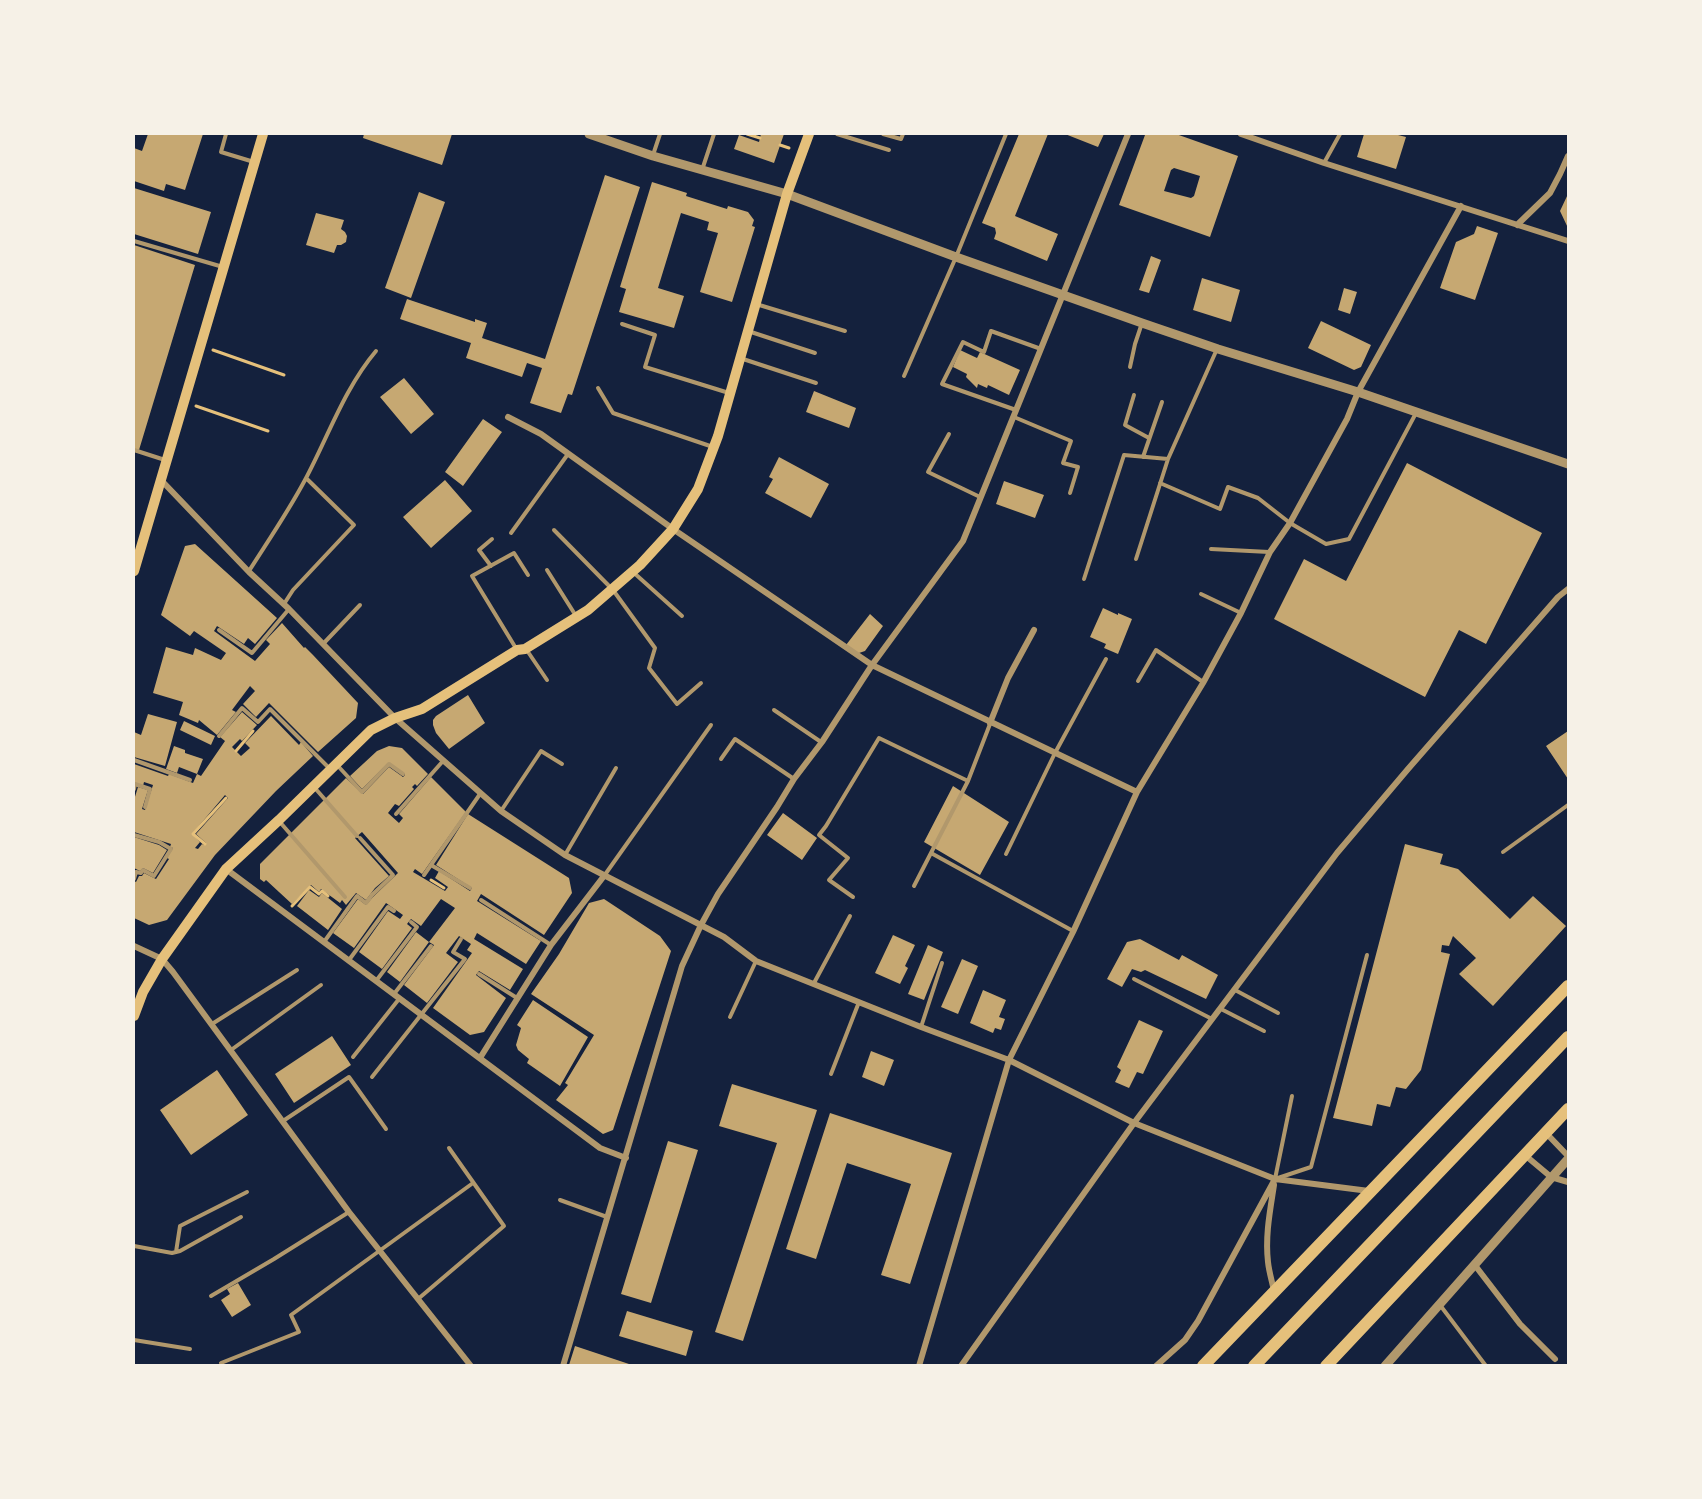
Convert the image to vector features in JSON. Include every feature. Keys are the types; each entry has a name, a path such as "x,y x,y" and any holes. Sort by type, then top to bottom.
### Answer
{"main road":[{"path":"134,571 263,134"},
{"path":"134,1016 143,992 162,959 226,869 371,730 395,718 422,709 588,610 633,572 673,529 698,489 714,447 787,194 809,134"},
{"path":"1203,1365 1569,986"},
{"path":"1254,1365 1569,1037"},
{"path":"1326,1365 1569,1109"}],"street":[{"path":"589,134 653,156 787,194 1142,323 1358,392 1569,464"},
{"path":"563,1365 682,966 718,894 794,779 822,742 872,665 963,541 1128,134"},
{"path":"1241,134 1324,163 1569,241"},
{"path":"1517,225 1550,193 1569,156"},
{"path":"919,1365 1009,1060 1073,932 1137,792 1203,683 1241,613 1270,552 1290,523 1347,418 1358,392 1461,206"},
{"path":"508,417 541,434 673,529 872,665 1137,792"},
{"path":"160,479 395,718 501,811 565,855 724,937 756,961 1009,1060 1134,1123 1275,1179 1371,1192"},
{"path":"961,1365 1134,1123 1337,853 1550,606 1569,589"},
{"path":"990,723 1008,678 1034,630"},
{"path":"226,869 600,1148 626,1158"},
{"path":"480,1058 551,945 604,876"},
{"path":"134,946 162,959 173,972 349,1212 471,1365"},
{"path":"1385,1365 1569,1157 1546,1133"},
{"path":"1526,1156 1551,1177 1569,1182"},
{"path":"1274,1291 1268,1263 1267,1230 1275,1179"},
{"path":"1156,1365 1185,1341 1198,1321 1275,1179"},
{"path":"1474,1264 1520,1324 1555,1359"}],"lane":[{"path":"226,134 221,152 254,162"},
{"path":"653,156 660,134"},
{"path":"702,170 714,134"},
{"path":"837,134 889,150"},
{"path":"883,134 901,139 903,134"},
{"path":"903,376 956,257 1006,134"},
{"path":"1324,163 1340,134"},
{"path":"134,241 223,267"},
{"path":"755,303 845,331"},
{"path":"1130,367 1142,323"},
{"path":"622,324 655,335 645,367 730,394"},
{"path":"747,331 815,353"},
{"path":"1041,349 991,331 984,352 963,342 942,384 1015,413 1071,441 1063,463 1078,467 1070,493"},
{"path":"1136,559 1168,459 1218,349"},
{"path":"249,572 292,504 351,385 376,351"},
{"path":"740,357 816,383"},
{"path":"598,388 614,413 714,447"},
{"path":"1134,395 1125,425 1149,438"},
{"path":"1143,457 1162,402"},
{"path":"1160,483 1220,510 1228,487 1258,498 1290,523 1326,544 1348,539 1416,412"},
{"path":"949,434 928,472 981,498"},
{"path":"134,450 166,460"},
{"path":"511,533 568,454"},
{"path":"1084,579 1124,455 1168,459"},
{"path":"219,630 252,653 286,606 293,590 354,525 306,478"},
{"path":"554,530 612,590 655,648 649,668 676,704 701,683"},
{"path":"491,566 480,550 492,539"},
{"path":"1211,549 1270,552"},
{"path":"528,575 514,553 472,576 521,650 547,680"},
{"path":"547,570 576,617"},
{"path":"633,572 682,616"},
{"path":"1201,594 1241,613"},
{"path":"323,644 360,605"},
{"path":"1138,681 1156,650 1203,683"},
{"path":"1006,854 1106,659"},
{"path":"219,736 242,708 258,722 270,709 362,792 389,764 403,774"},
{"path":"774,710 822,742"},
{"path":"914,886 968,782 990,723"},
{"path":"604,876 711,725"},
{"path":"854,897 829,880 848,858 819,835 879,738 968,782"},
{"path":"721,759 735,739 794,779"},
{"path":"501,811 542,751 562,764"},
{"path":"134,760 190,780"},
{"path":"396,814 444,760"},
{"path":"565,855 616,768"},
{"path":"134,789 135,784 150,789 145,807"},
{"path":"314,787 393,875 366,903 357,896 324,942"},
{"path":"424,875 480,794"},
{"path":"1503,852 1569,805"},
{"path":"279,820 345,897"},
{"path":"134,835 159,842 171,849 154,876 143,870 141,873 136,872 134,879"},
{"path":"931,853 1073,932"},
{"path":"431,865 470,888"},
{"path":"481,900 551,945"},
{"path":"348,960 388,907 394,911"},
{"path":"814,983 850,916"},
{"path":"376,981 417,927 411,922"},
{"path":"372,1077 465,959 453,952 461,939"},
{"path":"353,1057 431,946"},
{"path":"1275,1179 1311,1167 1367,956"},
{"path":"730,1017 756,961"},
{"path":"921,1027 942,963"},
{"path":"212,1024 297,970"},
{"path":"479,974 518,998"},
{"path":"1134,979 1212,1019"},
{"path":"231,1050 321,985"},
{"path":"1234,989 1278,1013"},
{"path":"831,1074 860,1001"},
{"path":"1220,1008 1264,1031"},
{"path":"283,1121 349,1077 386,1129"},
{"path":"1275,1179 1292,1096"},
{"path":"418,1299 504,1226 449,1148"},
{"path":"222,1363 298,1332 291,1315 474,1183"},
{"path":"176,1252 180,1226 247,1192"},
{"path":"560,1200 608,1217"},
{"path":"211,1296 349,1212"},
{"path":"134,1246 176,1252 241,1217"},
{"path":"1439,1304 1486,1365"},
{"path":"134,1340 190,1349"}],"path":[{"path":"747,134 760,138"},
{"path":"200,345 284,375"},
{"path":"183,402 268,431"},
{"path":"236,751 258,725 258,722"},
{"path":"197,847 203,843 193,834 226,798"},
{"path":"286,913 310,887 319,894 322,891 346,910"}],"building":[{"path":"148,134 203,134 185,190 166,184 164,191 134,181 134,148 142,151"},
{"path":"364,134 452,134 442,165 363,138"},
{"path":"761,134 784,134 774,163 734,149 739,135 759,142"},
{"path":"1019,134 1048,134 1015,216 1058,234 1047,261 994,239 995,228 982,223"},
{"path":"1065,134 1104,134 1098,147"},
{"path":"1176,134 1238,156 1210,237 1119,205 1145,135","holes":["1174,168 1200,176 1194,196 1191,198 1164,191 1171,170"]},
{"path":"1364,134 1394,134 1406,137 1396,169 1357,157"},
{"path":"605,175 640,187 572,395 568,394 561,413 530,403 542,368 527,363 522,377 466,358 471,343 400,319 407,299 475,322 475,319 487,323 482,338 545,359"},
{"path":"652,182 727,209 728,206 748,212 754,220 752,226 755,227 732,302 700,292 718,233 707,230 709,222 681,213 658,288 684,296 674,328 619,312 626,289 620,287"},
{"path":"134,188 211,212 198,254 134,234"},
{"path":"419,192 445,202 411,298 385,288"},
{"path":"1568,194 1568,228 1560,211"},
{"path":"316,213 344,220 341,229 347,236 346,242 337,245 334,253 306,245"},
{"path":"1477,226 1498,233 1475,300 1440,288 1456,242 1474,234"},
{"path":"134,245 195,265 139,450 134,449"},
{"path":"1151,256 1161,260 1149,293 1139,290"},
{"path":"1202,278 1240,290 1231,322 1193,310"},
{"path":"1344,288 1357,292 1350,314 1338,310"},
{"path":"1321,321 1371,345 1361,367 1354,370 1308,348"},
{"path":"960,350 977,358 980,352 1020,370 1009,395 988,385 987,388 978,384 977,388 966,377 967,374 953,367"},
{"path":"404,378 434,414 411,434 380,397"},
{"path":"814,391 856,408 849,428 806,412"},
{"path":"483,419 502,432 463,486 445,472"},
{"path":"779,457 829,484 811,518 765,493 773,479 769,477"},
{"path":"1407,463 1542,533 1486,644 1459,630 1425,697 1274,619 1304,559 1346,581"},
{"path":"445,480 472,511 431,548 403,517"},
{"path":"1004,481 1044,495 1035,518 996,504"},
{"path":"195,544 277,618 255,644 248,638 244,644 217,626 214,631 255,661 270,644 266,640 282,623 358,703 356,718 318,752 269,703 256,717 243,704 255,691 250,686 232,710 236,712 217,735 199,720 198,723 179,715 183,702 153,693 166,647 193,655 195,648 221,660 226,653 194,631 190,636 161,615 185,546"},
{"path":"1103,608 1132,619 1118,654 1104,648 1106,644 1090,637"},
{"path":"870,614 883,626 865,651 856,654 846,645"},
{"path":"468,695 485,723 449,749 436,733 433,720"},
{"path":"242,712 257,725 242,741 240,739 232,747 241,756 250,748 245,743 271,716 299,745 301,742 313,756 215,855 167,920 149,925 134,918 134,881 136,882 144,873 156,879 173,848 170,847 171,844 134,832 134,800 138,787 148,790 142,809 145,810 153,785 144,782 143,786 134,783 134,764 193,783 197,774 201,776 225,741 220,737","holes":["225,795 228,798 196,834 206,843 198,849 195,848 200,842 192,834"]},
{"path":"148,714 177,722 165,766 134,757 134,732 141,735"},
{"path":"184,721 215,736 211,745 180,730"},
{"path":"1568,731 1568,779 1546,746"},
{"path":"174,746 185,750 185,753 203,759 197,774 179,767 177,773 166,769"},
{"path":"389,746 402,748 428,774 417,786 415,784 412,787 414,789 399,806 395,804 388,813 399,823 403,818 399,814 431,777 466,812 422,874 415,869 413,872 445,891 448,887 435,878 439,871 470,891 472,888 436,865 468,814 569,878 572,893 544,935 481,894 477,901 541,941 526,964 477,933 474,939 523,969 510,990 479,971 476,975 506,998 484,1032 470,1035 433,1008 472,953 467,950 471,944 459,936 446,953 458,962 427,1003 404,985 434,945 429,942 455,908 441,899 421,926 411,919 407,924 412,928 382,969 359,952 388,911 400,919 403,915 386,903 354,948 333,933 358,899 366,905 398,873 362,832 355,838 389,876 375,888 366,900 356,893 346,905 342,900 340,903 321,889 319,892 311,885 292,904 266,880 264,882 260,879 260,864 346,778 363,794 389,767 403,777 405,775 388,763 362,789 350,776 377,751"},
{"path":"953,786 1009,822 980,875 924,842"},
{"path":"783,813 817,838 802,860 767,835"},
{"path":"134,837 167,850 153,873 143,868 140,871 134,868"},
{"path":"1405,844 1443,854 1440,864 1458,869 1510,919 1533,896 1566,926 1493,1006 1459,974 1476,958 1453,936 1449,946 1442,945 1441,952 1450,954 1421,1070 1406,1089 1396,1087 1390,1107 1377,1104 1372,1126 1333,1118"},
{"path":"309,890 319,897 322,893 342,909 328,930 297,906"},
{"path":"604,899 660,936 671,951 613,1130 603,1134 556,1100 568,1085 565,1083 594,1035 531,994 559,954 589,903"},
{"path":"416,932 429,942 400,982 387,972"},
{"path":"893,935 915,945 900,984 875,973"},
{"path":"1140,939 1179,960 1182,955 1218,975 1206,999 1145,970 1141,972 1132,969 1122,987 1107,979 1127,942"},
{"path":"928,945 943,952 924,1000 908,994"},
{"path":"962,959 978,966 958,1014 941,1007"},
{"path":"983,990 1006,1000 999,1017 1005,1019 1001,1030 995,1028 993,1033 970,1023"},
{"path":"533,1000 588,1037 560,1086 527,1063 529,1059 518,1050 516,1045 521,1028 517,1025"},
{"path":"1139,1020 1163,1031 1143,1074 1137,1072 1129,1088 1115,1082 1121,1070 1117,1067"},
{"path":"332,1036 351,1065 294,1103 275,1074"},
{"path":"871,1051 894,1060 884,1086 862,1077"},
{"path":"217,1070 248,1115 191,1155 160,1110"},
{"path":"732,1084 817,1110 743,1341 715,1332 777,1143 719,1126"},
{"path":"830,1113 952,1153 910,1284 881,1275 911,1184 847,1163 816,1259 786,1249"},
{"path":"668,1141 698,1150 651,1303 621,1294"},
{"path":"238,1283 251,1305 232,1317 221,1300 230,1294 227,1289"},
{"path":"627,1311 693,1331 686,1356 619,1336"},
{"path":"575,1346 632,1365 569,1365"}]}
